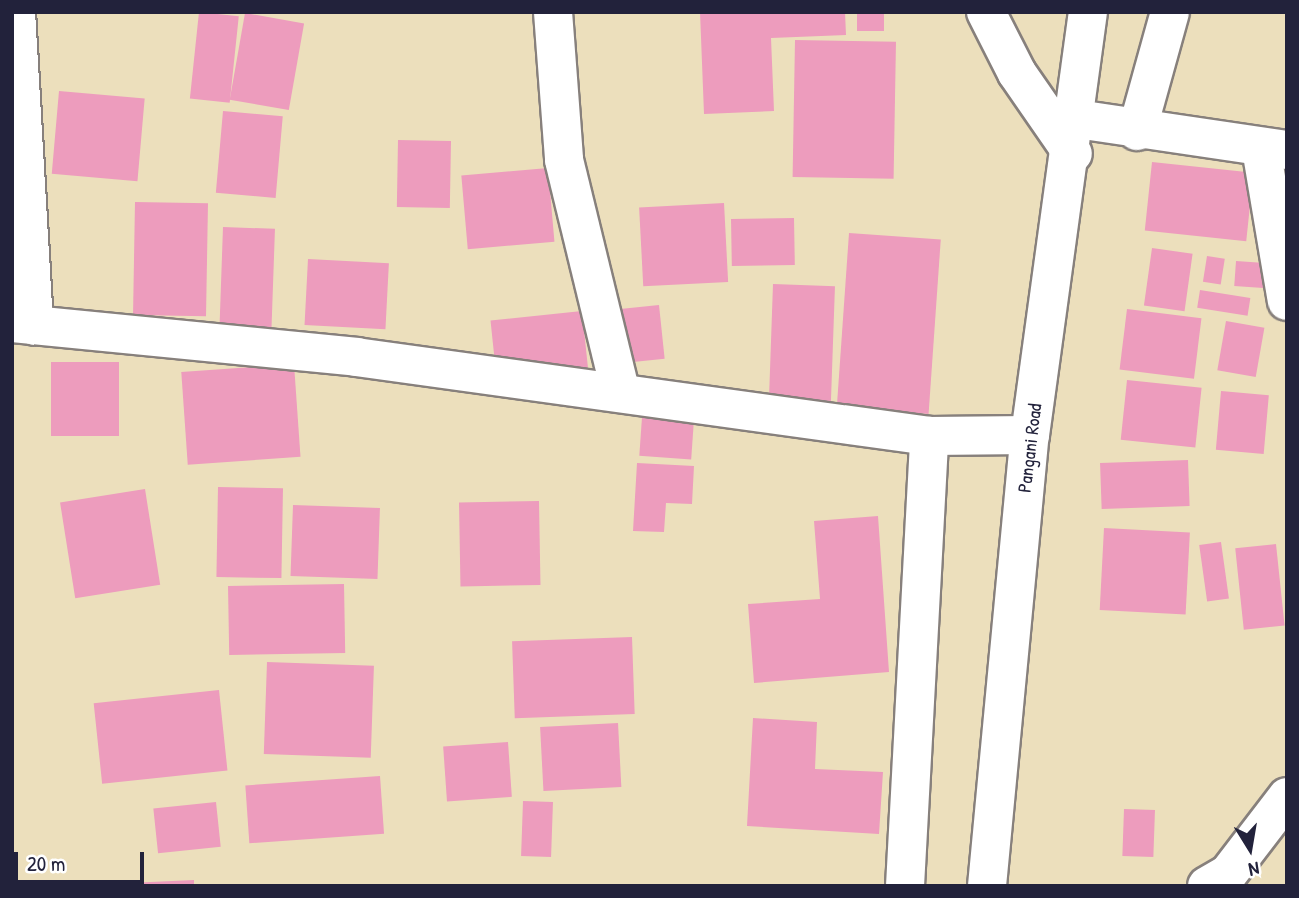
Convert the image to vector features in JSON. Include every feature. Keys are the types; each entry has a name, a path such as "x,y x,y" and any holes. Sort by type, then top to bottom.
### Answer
{"street":[{"path":"16,12 23,324 620,390 929,436 1030,435"},
{"path":"553,12 564,160 620,390"},
{"path":"986,12 1017,73 1075,137 1137,131 1274,149 1287,301"},
{"name":"Pangani Road","path":"986,886 1030,435 1075,137 1088,12"},
{"path":"1137,131 1170,12"},
{"path":"905,886 929,436"},
{"path":"1207,886 1228,874 1287,797"}],"building":[{"path":"199,12 239,16 230,103 190,99"},
{"path":"700,12 845,12 846,35 771,38 774,111 704,114"},
{"path":"857,12 884,12 884,31 857,31"},
{"path":"245,13 304,23 289,110 230,100"},
{"path":"795,40 896,42 894,179 793,177"},
{"path":"59,91 145,98 137,181 52,174"},
{"path":"223,111 283,116 276,198 216,193"},
{"path":"398,140 451,141 450,208 397,207"},
{"path":"1152,162 1253,173 1246,241 1145,231"},
{"path":"548,168 554,242 468,249 461,176"},
{"path":"135,202 208,203 206,316 133,315"},
{"path":"724,203 728,282 643,286 639,207"},
{"path":"794,218 795,265 732,266 731,219"},
{"path":"223,227 275,229 271,334 219,332"},
{"path":"849,233 941,239 929,414 837,408"},
{"path":"1152,248 1193,254 1185,311 1144,305"},
{"path":"1207,256 1225,259 1221,284 1203,282"},
{"path":"308,259 389,263 385,329 305,325"},
{"path":"1236,261 1265,263 1263,288 1234,286"},
{"path":"773,284 835,286 831,401 769,399"},
{"path":"1200,290 1250,298 1248,316 1197,308"},
{"path":"659,305 665,359 626,363 620,309"},
{"path":"1127,309 1201,318 1194,379 1120,370"},
{"path":"582,311 588,368 496,377 491,321"},
{"path":"1226,321 1264,328 1256,377 1217,370"},
{"path":"51,362 119,362 119,436 51,436"},
{"path":"294,364 300,457 188,465 181,372"},
{"path":"1127,380 1202,388 1195,448 1121,440"},
{"path":"1221,391 1269,395 1264,454 1216,450"},
{"path":"643,403 695,407 691,459 639,456"},
{"path":"1188,460 1190,506 1102,509 1100,463"},
{"path":"637,463 694,466 692,504 666,503 664,532 633,531"},
{"path":"218,487 283,488 281,578 216,577"},
{"path":"145,489 160,585 75,598 60,502"},
{"path":"539,501 540,585 460,586 459,502"},
{"path":"293,505 380,508 377,579 291,576"},
{"path":"878,516 889,672 754,683 748,604 820,599 814,521"},
{"path":"1104,528 1190,533 1186,614 1100,610"},
{"path":"1221,542 1229,598 1207,602 1199,545"},
{"path":"1276,544 1285,626 1244,630 1235,548"},
{"path":"344,584 345,653 229,655 228,586"},
{"path":"632,637 635,714 515,718 512,641"},
{"path":"267,662 374,666 371,758 264,754"},
{"path":"219,690 227,771 102,784 94,703"},
{"path":"753,718 817,722 815,769 883,772 879,834 747,826"},
{"path":"618,723 621,787 543,791 540,727"},
{"path":"508,742 512,797 447,801 443,747"},
{"path":"380,776 384,834 249,843 245,785"},
{"path":"523,801 553,802 551,857 521,856"},
{"path":"216,802 221,847 158,853 153,809"},
{"path":"1124,809 1155,810 1153,857 1122,856"},
{"path":"194,880 194,886 107,886 107,884"}]}
